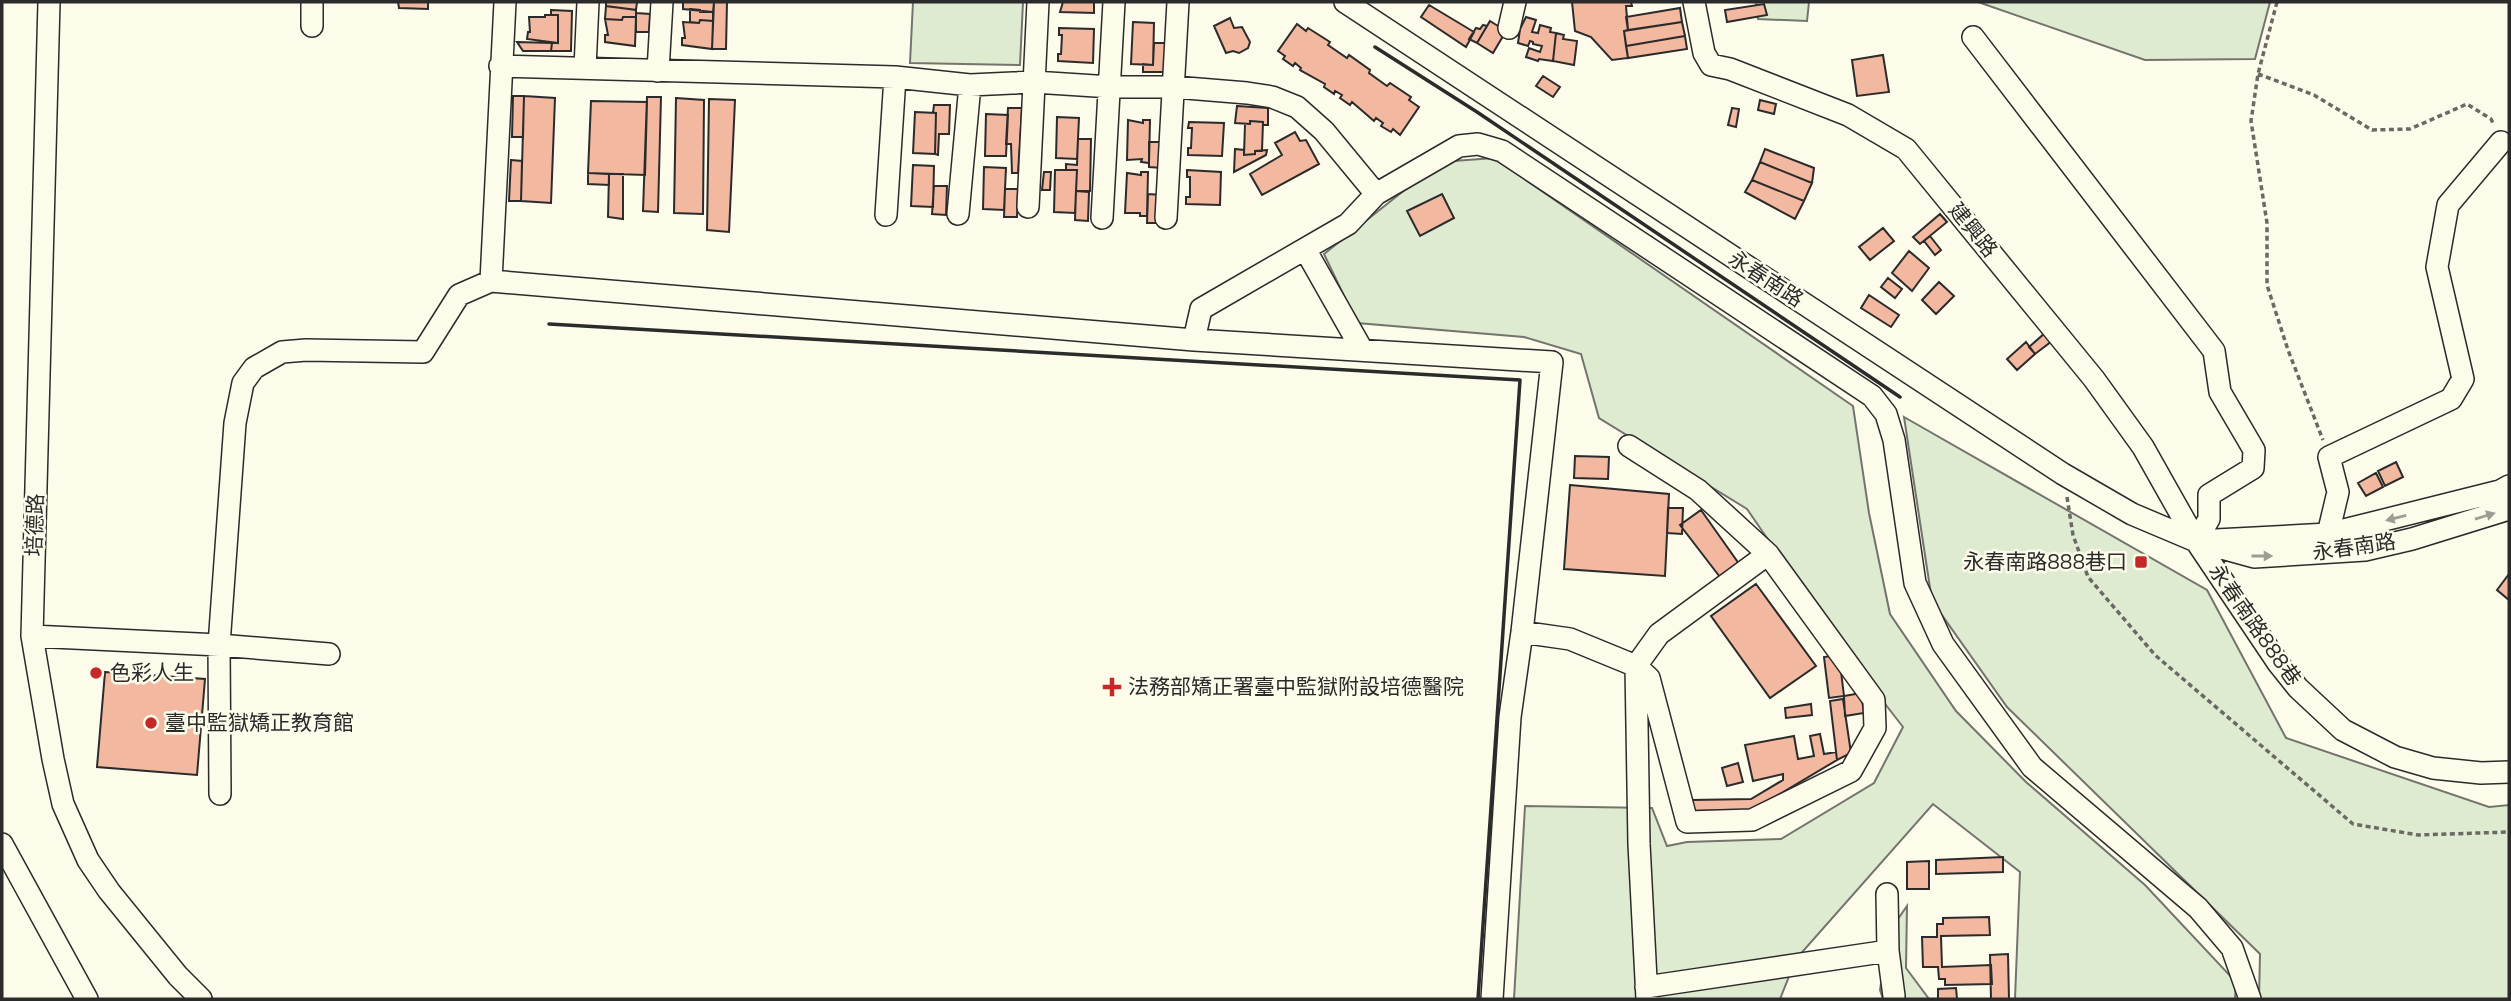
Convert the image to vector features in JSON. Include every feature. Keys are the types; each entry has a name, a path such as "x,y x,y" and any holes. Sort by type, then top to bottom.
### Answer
{"street":[{"name":"培德路","path":"48,2 32,636 53,759 64,804 88,860 109,891 178,976 201,999"},
{"path":"312,2 312,26"},
{"path":"491,281 505,2"},
{"path":"585,68 588,2"},
{"path":"658,71 662,2"},
{"path":"1028,206 1038,2"},
{"path":"1102,218 1114,2"},
{"path":"1167,218 1178,2"},
{"name":"永春南路","path":"1345,2 2063,474 2132,514 2196,541 2255,557 2365,551 2509,509"},
{"path":"1509,28 1515,2"},
{"name":"建興路","path":"1694,2 1704,52 1711,65 1730,69 1848,115 1906,149 2094,379 2143,447 2196,541"},
{"path":"1973,37 2214,351 2220,393 2254,450 2253,468 2209,495 2209,519 2196,541"},
{"path":"500,66 895,77 970,85 1034,82 1111,87 1174,87 1247,93 1272,97 1297,107 1324,131 1376,194"},
{"path":"886,215 895,77"},
{"path":"958,214 970,85"},
{"path":"2328,534 2338,492 2329,457 2451,399 2463,379 2437,267 2448,205 2501,142"},
{"path":"1194,340 1201,309 1348,224 1376,194 1460,146 1478,144 1503,151 1872,396 1886,414 1894,440 1916,583 1943,644 2032,767 2198,908 2232,948 2250,999"},
{"path":"1305,249 1361,348"},
{"path":"220,794 219,645 235,423 243,383 254,368 282,352 423,352 459,295 491,281 1194,340 1361,348 1552,362 1510,717 1492,999"},
{"path":"1522,632 1570,639 1636,666 1649,678 1687,822 1752,820 1851,771 1875,728 1874,700 1768,554 1698,490 1629,446"},
{"name":"永春南路","path":"2196,541 2328,534 2500,491 2509,486"},
{"name":"永春南路888巷","path":"2196,541 2298,688 2343,730 2395,757 2433,768 2481,773 2509,772"},
{"path":"1768,554 1659,634 1636,666 1639,844 1646,993 1888,951"},
{"path":"32,636 219,645 329,654"},
{"path":"2,844 87,999"},
{"path":"1887,894 1888,951 1894,996"}],"path":[{"path":"2277,2 2258,74 2251,121 2267,223 2267,285 2288,350 2329,457"},
{"path":"2258,74 2314,95 2372,130 2410,130 2467,103 2491,119 2501,142"},
{"path":"2063,474 2073,535 2088,577 2155,654 2353,824 2418,835 2509,832"}],"green space":[{"path":"913,2 1023,2 1020,65 910,63"},
{"path":"1756,2 1809,2 1807,21 1758,19"},
{"path":"1978,2 2270,2 2255,59 2145,60"},
{"path":"1494,158 1853,406 1869,513 1890,614 1956,711 2026,782 2145,885 2236,982 2235,999 2015,999 2020,872 1933,804 1796,959 1780,999 1514,999 1525,806 1652,808 1667,846 1687,842 1781,839 1874,783 1903,727 1848,656 1747,509 1599,418 1581,354 1524,337 1357,323 1324,254 1440,162"},
{"path":"1904,417 2207,590 2286,738 2489,807 2509,805 2509,999 2259,999 2260,954 2007,707 1932,601"},
{"path":"1907,906 1906,968 1929,999 1883,999 1880,990 1889,932"}],"building":[{"path":"398,2 428,2 428,9 399,8"},
{"path":"606,2 637,2 636,10 606,6"},
{"path":"683,2 714,2 713,12 683,9"},
{"path":"714,2 727,2 726,49 712,49"},
{"path":"1063,2 1094,2 1094,13 1060,12"},
{"path":"1572,2 1631,2 1632,6 1626,6 1628,30 1624,31 1628,58 1612,60 1591,37 1575,31"},
{"path":"1764,4 1767,15 1727,22 1725,10"},
{"path":"1429,5 1474,32 1466,47 1421,17"},
{"path":"606,6 636,10 636,17 605,19"},
{"path":"1680,8 1682,22 1628,30 1626,17"},
{"path":"690,9 713,12 713,21 690,22"},
{"path":"551,10 572,11 571,51 551,51 552,43 558,43 558,15 551,15"},
{"path":"636,13 650,14 649,32 636,32"},
{"path":"558,15 558,43 527,39 530,32 529,17"},
{"path":"623,17 636,17 635,46 605,42 605,35 608,35 605,19 622,20"},
{"path":"1526,17 1536,20 1532,32 1538,33 1540,25 1551,28 1550,32 1556,33 1553,61 1538,61 1526,57 1529,48 1540,52 1542,46 1530,41 1528,46 1518,43 1520,29"},
{"path":"1230,18 1234,28 1242,27 1250,42 1248,48 1239,53 1226,53 1214,26"},
{"path":"700,20 713,21 712,49 682,45 682,38 685,38 683,22 699,23"},
{"path":"1490,21 1506,31 1493,53 1477,43"},
{"path":"1133,22 1154,23 1153,65 1131,64"},
{"path":"1682,22 1685,36 1626,46 1624,31"},
{"path":"1297,24 1330,42 1328,45 1347,58 1349,55 1387,86 1390,83 1411,97 1409,100 1419,107 1400,135 1393,129 1391,132 1381,126 1383,123 1376,118 1374,121 1352,102 1350,105 1340,98 1342,95 1335,91 1334,94 1324,87 1325,84 1300,70 1295,63 1293,66 1283,59 1285,56 1278,51"},
{"path":"1483,25 1487,26 1477,43 1469,39 1476,28 1480,29"},
{"path":"1059,28 1094,29 1093,63 1058,61 1062,35 1059,35"},
{"path":"1556,33 1564,35 1563,39 1577,41 1574,65 1553,61"},
{"path":"1685,36 1687,49 1628,58 1626,46"},
{"path":"517,42 552,43 551,51 523,51"},
{"path":"1154,43 1167,43 1166,72 1143,72 1143,64 1153,65"},
{"path":"1883,55 1889,92 1857,96 1852,60"},
{"path":"1543,76 1560,87 1553,97 1536,86"},
{"path":"513,96 524,96 523,137 512,137"},
{"path":"524,96 555,98 551,203 521,201"},
{"path":"647,97 661,97 658,212 643,211"},
{"path":"676,98 704,100 703,214 674,213"},
{"path":"709,99 735,100 729,232 707,230"},
{"path":"1760,100 1776,104 1774,114 1758,110"},
{"path":"591,101 647,102 645,175 588,173"},
{"path":"934,105 950,105 949,134 939,134 938,155 935,154"},
{"path":"1237,106 1268,108 1268,125 1250,121 1250,124 1235,123"},
{"path":"1008,108 1022,108 1018,173 1012,173 1011,144 1006,144"},
{"path":"1732,108 1739,109 1736,127 1728,125"},
{"path":"915,112 936,113 935,154 913,153"},
{"path":"986,114 1008,115 1006,156 985,156"},
{"path":"1057,117 1079,118 1077,159 1056,158"},
{"path":"1128,120 1143,123 1143,120 1150,120 1149,163 1141,162 1142,159 1127,160"},
{"path":"1250,121 1263,122 1262,151 1244,155 1245,124 1250,124"},
{"path":"1189,122 1224,123 1222,156 1188,155 1192,128 1188,128"},
{"path":"1295,132 1300,141 1306,140 1319,164 1262,195 1250,174 1282,155 1275,143"},
{"path":"1078,139 1091,139 1090,191 1076,191 1077,170 1066,170 1066,164 1077,165"},
{"path":"1149,142 1164,142 1162,168 1149,167"},
{"path":"1235,149 1244,150 1244,155 1267,150 1266,155 1234,172"},
{"path":"1765,149 1814,168 1812,183 1760,162"},
{"path":"511,160 522,161 521,201 509,201"},
{"path":"1760,162 1812,183 1804,201 1752,180"},
{"path":"913,165 934,166 933,207 911,206"},
{"path":"984,167 1006,168 1004,210 983,209"},
{"path":"1055,170 1077,170 1075,213 1054,212"},
{"path":"1187,170 1221,172 1220,205 1186,204 1186,197 1190,197 1190,177 1187,177"},
{"path":"1044,172 1051,172 1050,190 1042,190"},
{"path":"1141,172 1148,172 1147,216 1125,213 1127,173 1141,175"},
{"path":"588,173 609,174 609,185 588,184"},
{"path":"609,174 623,174 623,219 608,217"},
{"path":"1752,180 1804,201 1795,219 1745,192"},
{"path":"934,186 947,186 946,215 932,214"},
{"path":"1005,189 1018,189 1017,217 1004,217"},
{"path":"1076,191 1089,192 1088,221 1075,220"},
{"path":"1148,194 1161,195 1160,223 1147,223"},
{"path":"1442,194 1454,218 1420,236 1407,211"},
{"path":"1940,214 1947,222 1920,244 1913,237"},
{"path":"1883,228 1894,241 1870,260 1859,247"},
{"path":"1930,236 1941,250 1935,255 1924,241"},
{"path":"1909,251 1929,268 1912,291 1892,273"},
{"path":"1888,278 1902,289 1895,298 1881,287"},
{"path":"1939,282 1954,296 1936,314 1922,300"},
{"path":"1869,295 1899,315 1891,327 1861,308"},
{"path":"2045,333 2052,341 2035,354 2029,347"},
{"path":"2026,342 2035,354 2017,370 2007,359"},
{"path":"1575,456 1609,457 1608,479 1574,478"},
{"path":"2396,462 2403,477 2385,486 2378,471"},
{"path":"2376,473 2383,487 2366,496 2358,483"},
{"path":"1570,485 1669,494 1665,576 1564,569"},
{"path":"1668,508 1683,508 1682,534 1667,533"},
{"path":"1701,510 1742,568 1723,581 1680,525"},
{"path":"2509,574 2509,600 2497,590"},
{"path":"1756,584 1816,666 1770,698 1711,616"},
{"path":"1839,655 1844,696 1829,698 1824,657"},
{"name":"臺中監獄矯正教育館","path":"105,672 205,679 197,775 97,767"},
{"path":"1861,693 1864,713 1845,716 1844,696"},
{"path":"1843,699 1851,753 1837,760 1830,701"},
{"path":"1811,704 1812,715 1786,718 1785,708"},
{"path":"1820,734 1824,754 1836,752 1837,760 1753,810 1694,811 1692,800 1751,799 1783,780 1783,774 1753,781 1745,745 1794,736 1798,759 1814,756 1810,736"},
{"path":"1738,763 1743,782 1727,786 1722,768"},
{"path":"2003,857 2003,872 1936,874 1936,860"},
{"path":"1929,861 1929,889 1907,889 1907,862"},
{"path":"1989,917 1990,935 1941,936 1942,967 1991,965 1992,984 1945,985 1945,979 1939,979 1938,967 1923,967 1922,937 1937,937 1937,924 1943,924 1943,918"},
{"path":"2008,954 2009,999 1991,999 1990,955"},
{"path":"1956,988 1957,999 1938,999 1938,989"}],"wall":[{"path":"1375,47 1477,112 1900,397"},
{"path":"549,324 1520,380 1478,999"}],"place":[{"name":"永春南路888巷口","path":"2141,562"},
{"name":"色彩人生","path":"96,673"},
{"name":"法務部矯正署臺中監獄附設培德醫院","path":"1112,687"},
{"name":"臺中監獄矯正教育館","path":"151,723"}]}
